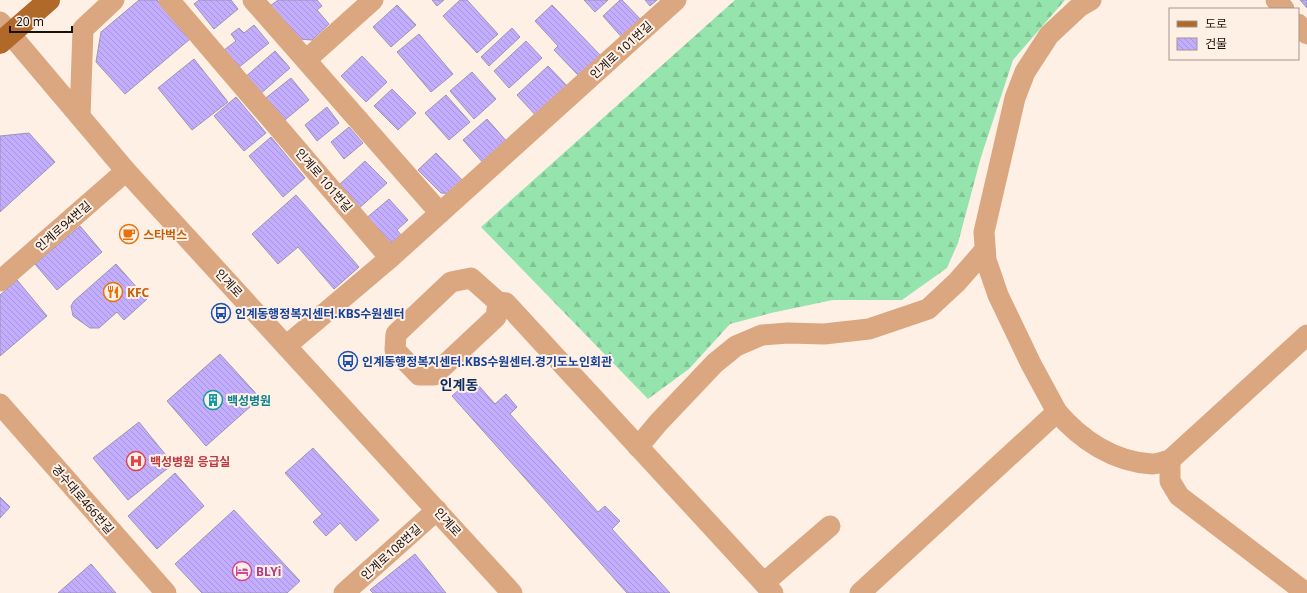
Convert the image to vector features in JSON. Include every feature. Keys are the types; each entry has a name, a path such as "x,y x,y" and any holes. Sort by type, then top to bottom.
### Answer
{"main road":[{"path":"4,33 49,0"}],"street":[{"path":"80,116 83,29 114,0"},
{"name":"인계로 101번길","path":"169,0 390,258 676,0"},
{"path":"253,0 440,213"},
{"path":"306,60 373,0"},
{"path":"1091,0 1079,7 1049,35 1025,72 1014,98 992,190 984,232 986,260 998,294 1031,364 1057,412 1070,427 1089,442 1109,454 1130,460 1154,464 1170,460 1307,335"},
{"path":"1276,0 1283,8"},
{"path":"1299,25 1307,34"},
{"name":"인계로","path":"4,33 80,116 126,171 512,593"},
{"name":"인계로94번길","path":"0,281 126,171"},
{"path":"638,447 658,422 715,363 736,346 762,335 788,332 824,334 869,329 928,309 958,282 985,250"},
{"path":"286,346 390,258"},
{"path":"498,302 496,317 434,375 419,374 394,350 396,334 452,282 471,278 498,302 506,303 769,588 830,526"},
{"name":"경수대로466번길","path":"0,404 166,593"},
{"path":"860,593 1057,412"},
{"path":"1170,460 1170,481 1179,496 1306,593"},
{"name":"인계로108번길","path":"344,593 437,510"}],"green space":[{"path":"735,0 1065,0 1013,60 981,157 958,243 947,268 902,300 833,300 771,313 730,324 689,369 648,399 481,227"}],"building":[{"path":"139,0 157,0 190,39 125,94 96,62 101,32"},
{"path":"199,0 231,0 238,9 214,29 194,4"},
{"path":"278,0 317,0 322,6 317,10 329,24 312,40 299,39 270,6"},
{"path":"432,0 444,0 437,6"},
{"path":"460,0 467,0 498,34 477,53 443,16"},
{"path":"584,0 608,0 595,12"},
{"path":"620,0 622,0 644,23 625,41 603,16"},
{"path":"645,0 657,0 650,6"},
{"path":"1300,0 1307,0 1307,8"},
{"path":"397,5 416,25 391,47 373,27"},
{"path":"552,5 602,57 580,77 554,50 558,46 535,21"},
{"path":"254,25 269,43 238,68 224,50 236,41 231,34 239,28 244,33"},
{"path":"512,28 520,37 489,66 481,57"},
{"path":"419,34 453,74 431,92 397,52"},
{"path":"526,41 542,58 509,88 494,71"},
{"path":"275,51 290,68 259,95 244,78"},
{"path":"362,56 387,82 366,102 341,76"},
{"path":"194,59 228,102 192,130 158,88"},
{"path":"548,66 571,90 539,119 517,95"},
{"path":"472,72 496,99 474,119 450,91"},
{"path":"291,78 309,100 280,124 262,101"},
{"path":"392,89 416,113 398,130 374,106"},
{"path":"446,95 470,122 449,140 425,113"},
{"path":"236,97 266,133 244,151 214,116"},
{"path":"327,107 339,123 317,141 305,125"},
{"path":"487,119 509,144 485,165 463,140"},
{"path":"349,127 363,143 344,159 331,142"},
{"path":"29,133 55,162 0,212 0,136"},
{"path":"271,137 305,178 283,197 249,156"},
{"path":"436,153 466,184 456,194 441,193 418,170"},
{"path":"365,161 387,183 356,211 339,185"},
{"path":"296,195 359,267 334,289 298,247 278,264 252,234"},
{"path":"389,199 408,220 397,230 401,235 387,246 364,220"},
{"path":"80,226 102,252 57,290 35,264"},
{"path":"116,264 147,299 124,320 117,312 99,328 90,328 73,316 71,306 74,301"},
{"path":"17,280 47,316 0,356 0,295"},
{"name":"백성병원","path":"220,354 260,398 206,446 167,401"},
{"path":"472,378 495,404 506,394 517,407 510,414 598,512 605,506 620,521 612,529 670,593 627,593 452,396"},
{"path":"139,422 173,464 128,500 93,458"},
{"path":"313,448 379,520 356,541 340,523 326,536 313,522 322,514 285,473"},
{"path":"175,473 204,506 157,549 128,516"},
{"path":"0,497 10,507 0,518"},
{"path":"234,510 300,581 287,593 202,593 175,564"},
{"path":"415,554 446,593 373,593 370,590"},
{"path":"91,564 116,593 58,593"}],"place":[{"name":"스타벅스","path":"129,234"},
{"name":"KFC","path":"113,292"},
{"name":"인계동행정복지센터.KBS수원센터","path":"221,313"},
{"name":"인계동행정복지센터.KBS수원센터.경기도노인회관","path":"348,361"},
{"name":"백성병원","path":"213,400"},
{"name":"백성병원 응급실","path":"136,461"},
{"name":"BLYi","path":"242,571"}],"district":[{"name":"인계동","path":"459,384"}]}
